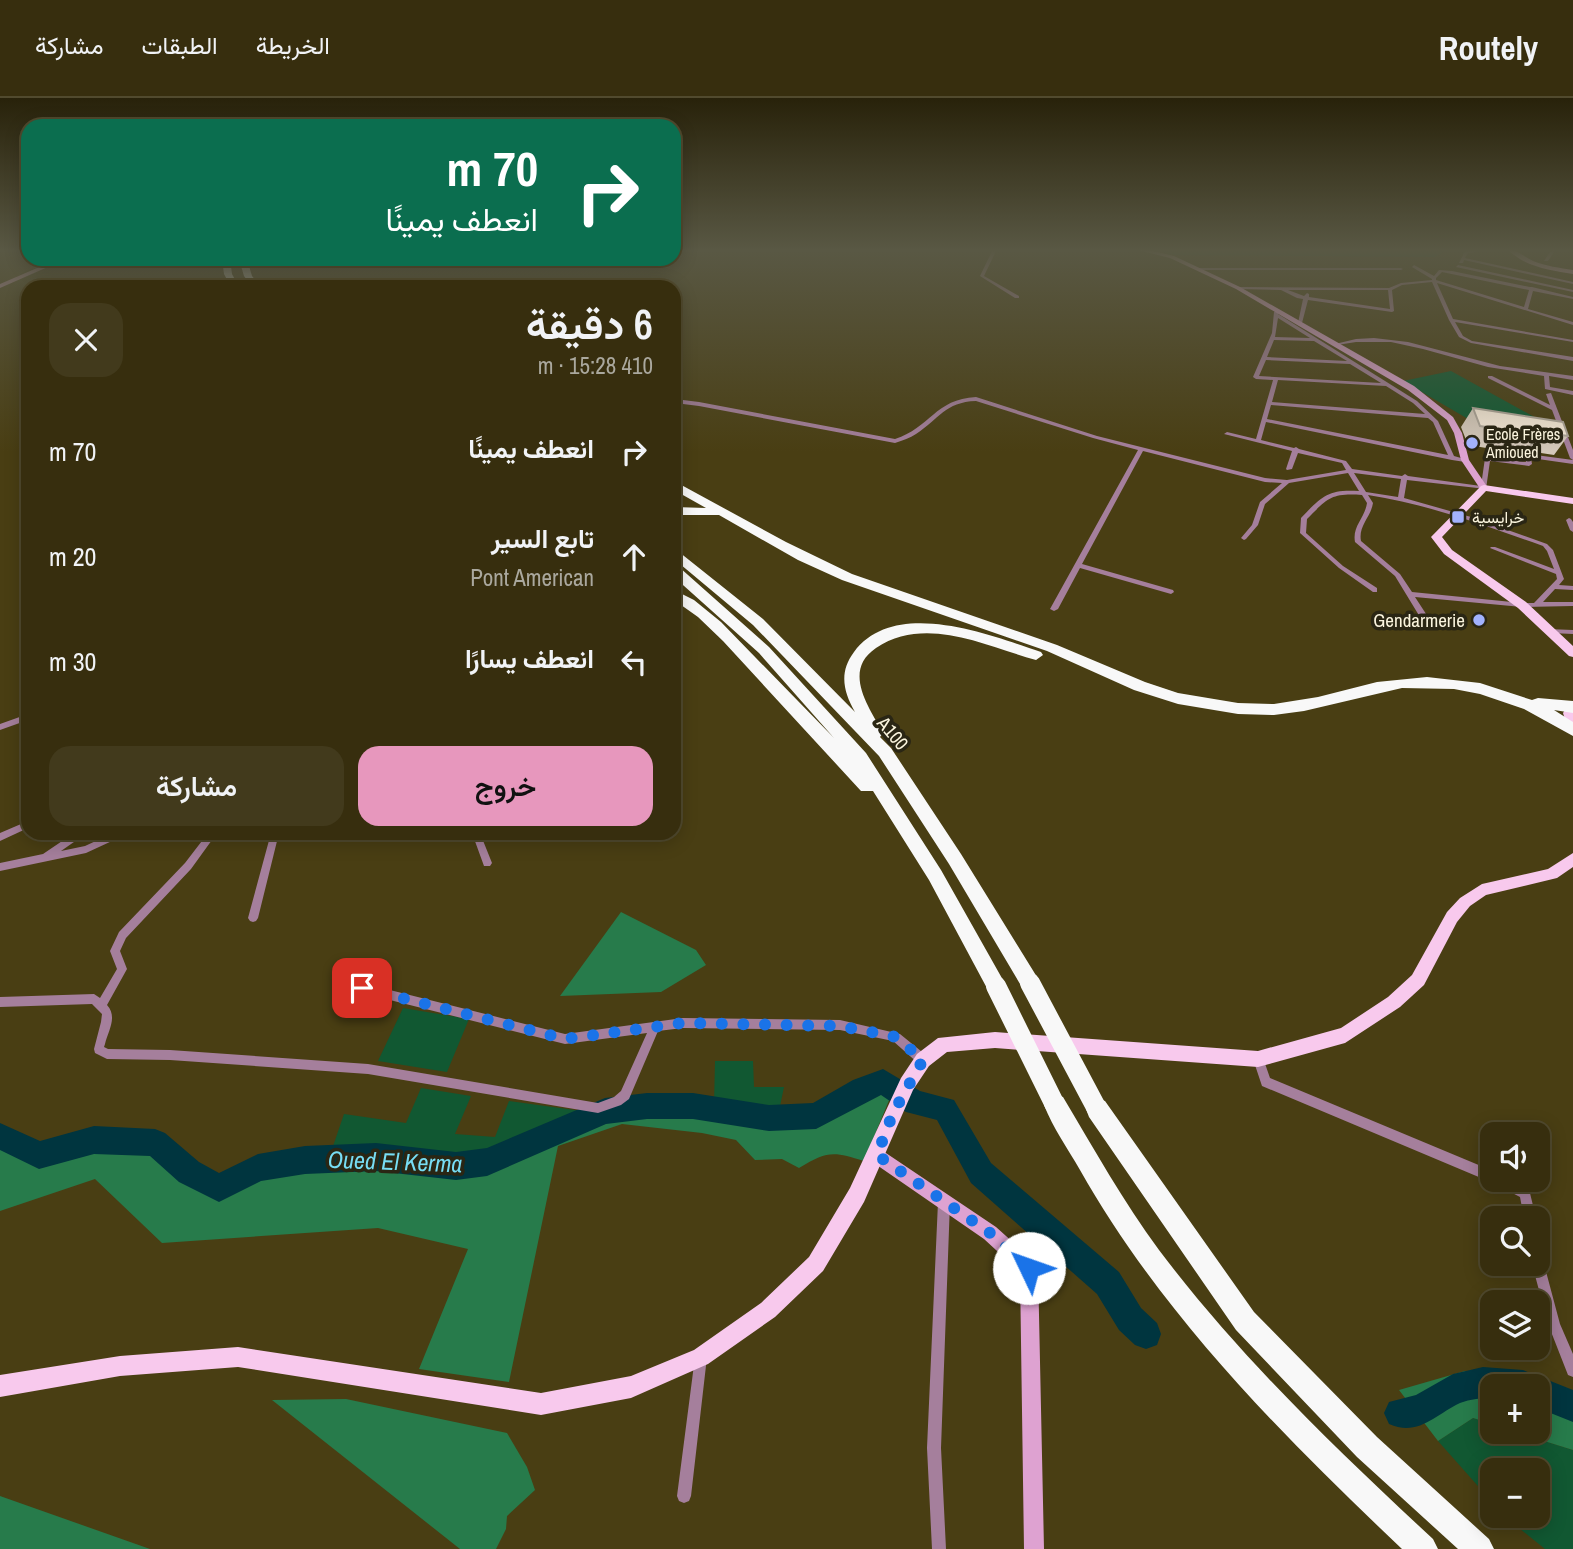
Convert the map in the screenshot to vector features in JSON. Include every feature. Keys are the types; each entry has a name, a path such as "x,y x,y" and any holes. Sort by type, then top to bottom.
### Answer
{"highway":[{"path":"681,489 845,576 902,599 1051,648 1169,696"},
{"path":"681,511 715,512 759,531"},
{"name":"A100","path":"681,558 758,622 885,752 1030,983 1097,1109 1245,1321 1367,1447 1479,1549"},
{"path":"681,576 764,650 860,757 935,875 996,986 1055,1105 1120,1215 1177,1291 1258,1383 1365,1494 1423,1549"},
{"path":"681,600 721,631 775,690 819,732 860,777 935,875"},
{"path":"885,752 856,697 851,681 853,666 861,653 874,641 908,629 950,631 1169,696 1258,710 1314,705 1379,687 1432,683 1458,685 1525,702 1573,707"},
{"path":"1525,702 1573,728"}],"main road":[{"path":"1286,317 1411,388 1450,419 1458,433 1465,460 1484,488 1573,501"},
{"path":"1484,488 1436,537 1440,543 1522,605 1573,653"},
{"path":"1573,707 1569,713 1573,728"},
{"path":"0,1386 120,1366 238,1357 541,1405 631,1387 701,1357 768,1310 816,1264 858,1195 907,1084 923,1060 944,1044 995,1040 1258,1059 1345,1035 1394,1002 1418,980 1452,918 1465,902 1482,890 1552,874 1573,859"},
{"path":"877,1155 990,1233 1029,1268 1034,1549"}],"street":[{"path":"1275,317 1266,358 1256,377 1387,386"},
{"path":"1283,317 1415,402 1440,430 1452,458"},
{"path":"1300,323 1302,317"},
{"path":"1450,317 1466,339 1573,359"},
{"path":"1550,317 1573,324"},
{"path":"1451,320 1573,341"},
{"path":"1498,328 1498,346"},
{"path":"1272,338 1315,340"},
{"path":"1337,344 1352,341 1410,344 1437,349 1476,363 1573,378"},
{"path":"1266,358 1352,363"},
{"path":"1546,374 1547,388 1573,393"},
{"path":"1490,377 1555,409"},
{"path":"1258,441 1276,378"},
{"path":"681,403 895,441 910,439 946,405 963,398 976,399 1063,428 1248,477 1287,482 1351,471 1484,488 1487,459 1529,464 1528,456 1573,460 1549,394"},
{"path":"1268,403 1428,416"},
{"path":"1264,420 1465,460"},
{"path":"1227,433 1344,462 1370,503 1370,510 1357,529 1358,542 1398,575 1426,620"},
{"path":"1289,468 1296,449"},
{"path":"1055,609 1141,450"},
{"path":"1401,499 1405,476"},
{"path":"1244,538 1255,525 1262,503 1287,482"},
{"path":"1375,590 1341,567 1303,533 1304,518 1329,496 1363,492 1401,499 1545,545 1550,550 1561,579 1537,604"},
{"path":"1569,520 1573,530"},
{"path":"1493,548 1559,573"},
{"path":"1078,565 1171,592"},
{"path":"1556,587 1573,588"},
{"path":"1411,594 1522,605 1573,604"},
{"path":"1551,631 1573,632"},
{"path":"0,727 21,720"},
{"path":"0,837 21,827"},
{"path":"35,861 72,840"},
{"path":"0,867 86,849 106,840"},
{"path":"102,1004 122,969 115,951 122,935 188,866 208,840"},
{"path":"253,918 273,840"},
{"path":"479,840 487,863"},
{"path":"362,988 565,1039 683,1023 840,1026 896,1037 923,1060"},
{"path":"0,1002 88,999 102,1004 107,1012 108,1023 99,1049 107,1054 170,1055 368,1069 598,1108 625,1095 655,1027"},
{"path":"1258,1059 1266,1082 1480,1172"},
{"path":"939,1549 934,1448 944,1202"},
{"path":"1541,1276 1554,1324 1573,1370"},
{"path":"684,1496 701,1357"}],"green space":[{"path":"1451,371 1538,419 1487,430 1403,381"},
{"path":"621,912 696,950 706,965 661,992 560,996"},
{"path":"403,1008 469,1019 447,1072 378,1061"},
{"path":"715,1061 753,1061 754,1087 784,1087 779,1111 714,1105"},
{"path":"421,1088 471,1096 455,1134 495,1137 509,1101 589,1112 489,1155 458,1161 377,1153 331,1152 344,1114 406,1123"},
{"path":"882,1090 892,1093 864,1161 830,1154 799,1168 782,1159 755,1160 736,1140 702,1133 622,1124 558,1146 509,1382 419,1369 468,1249 378,1228 162,1243 95,1179 0,1211 0,1136 39,1155 94,1140 155,1143 189,1172 219,1188 258,1168 305,1160 376,1157 456,1166 487,1162 605,1111 696,1113 774,1124 833,1118 860,1097"},
{"path":"1465,1371 1487,1374 1480,1374 1480,1420 1473,1418 1438,1441 1399,1390"},
{"path":"1550,1385 1573,1398 1573,1450 1550,1443"},
{"path":"346,1399 507,1433 527,1467 535,1490 507,1516 506,1529 496,1549 460,1549 272,1400"},
{"path":"1473,1418 1480,1420 1480,1444 1550,1443 1573,1450 1573,1549 1545,1549 1519,1528 1550,1528 1550,1458 1480,1458 1480,1488 1438,1441"},
{"path":"0,1496 150,1549 0,1549"}],"building":[{"path":"1473,408 1563,422 1568,436 1542,432 1537,435 1480,426"}],"waterway":[{"name":"Oued El Kerma","path":"0,1136 39,1155 94,1140 155,1143 189,1172 219,1188 258,1168 305,1160 376,1157 456,1166 487,1162 605,1111 647,1106 693,1106 769,1118 816,1116 862,1089 883,1082 915,1103 945,1109 981,1173 1108,1283 1130,1319 1146,1334"},
{"name":"Oued El Kerma","path":"1400,1413 1425,1408 1453,1390 1480,1383"},
{"name":"Oued El Kerma","path":"1550,1397 1573,1406"}],"place":[{"name":"Ecole Frères Amioued","path":"1472,443"},
{"name":"خرايسية","path":"1458,517"},
{"name":"Gendarmerie","path":"1479,620"}],"route":[{"path":"362,988 565,1039 683,1023 840,1026 896,1037 923,1060 907,1084 877,1155 990,1233 1029,1268"}]}
